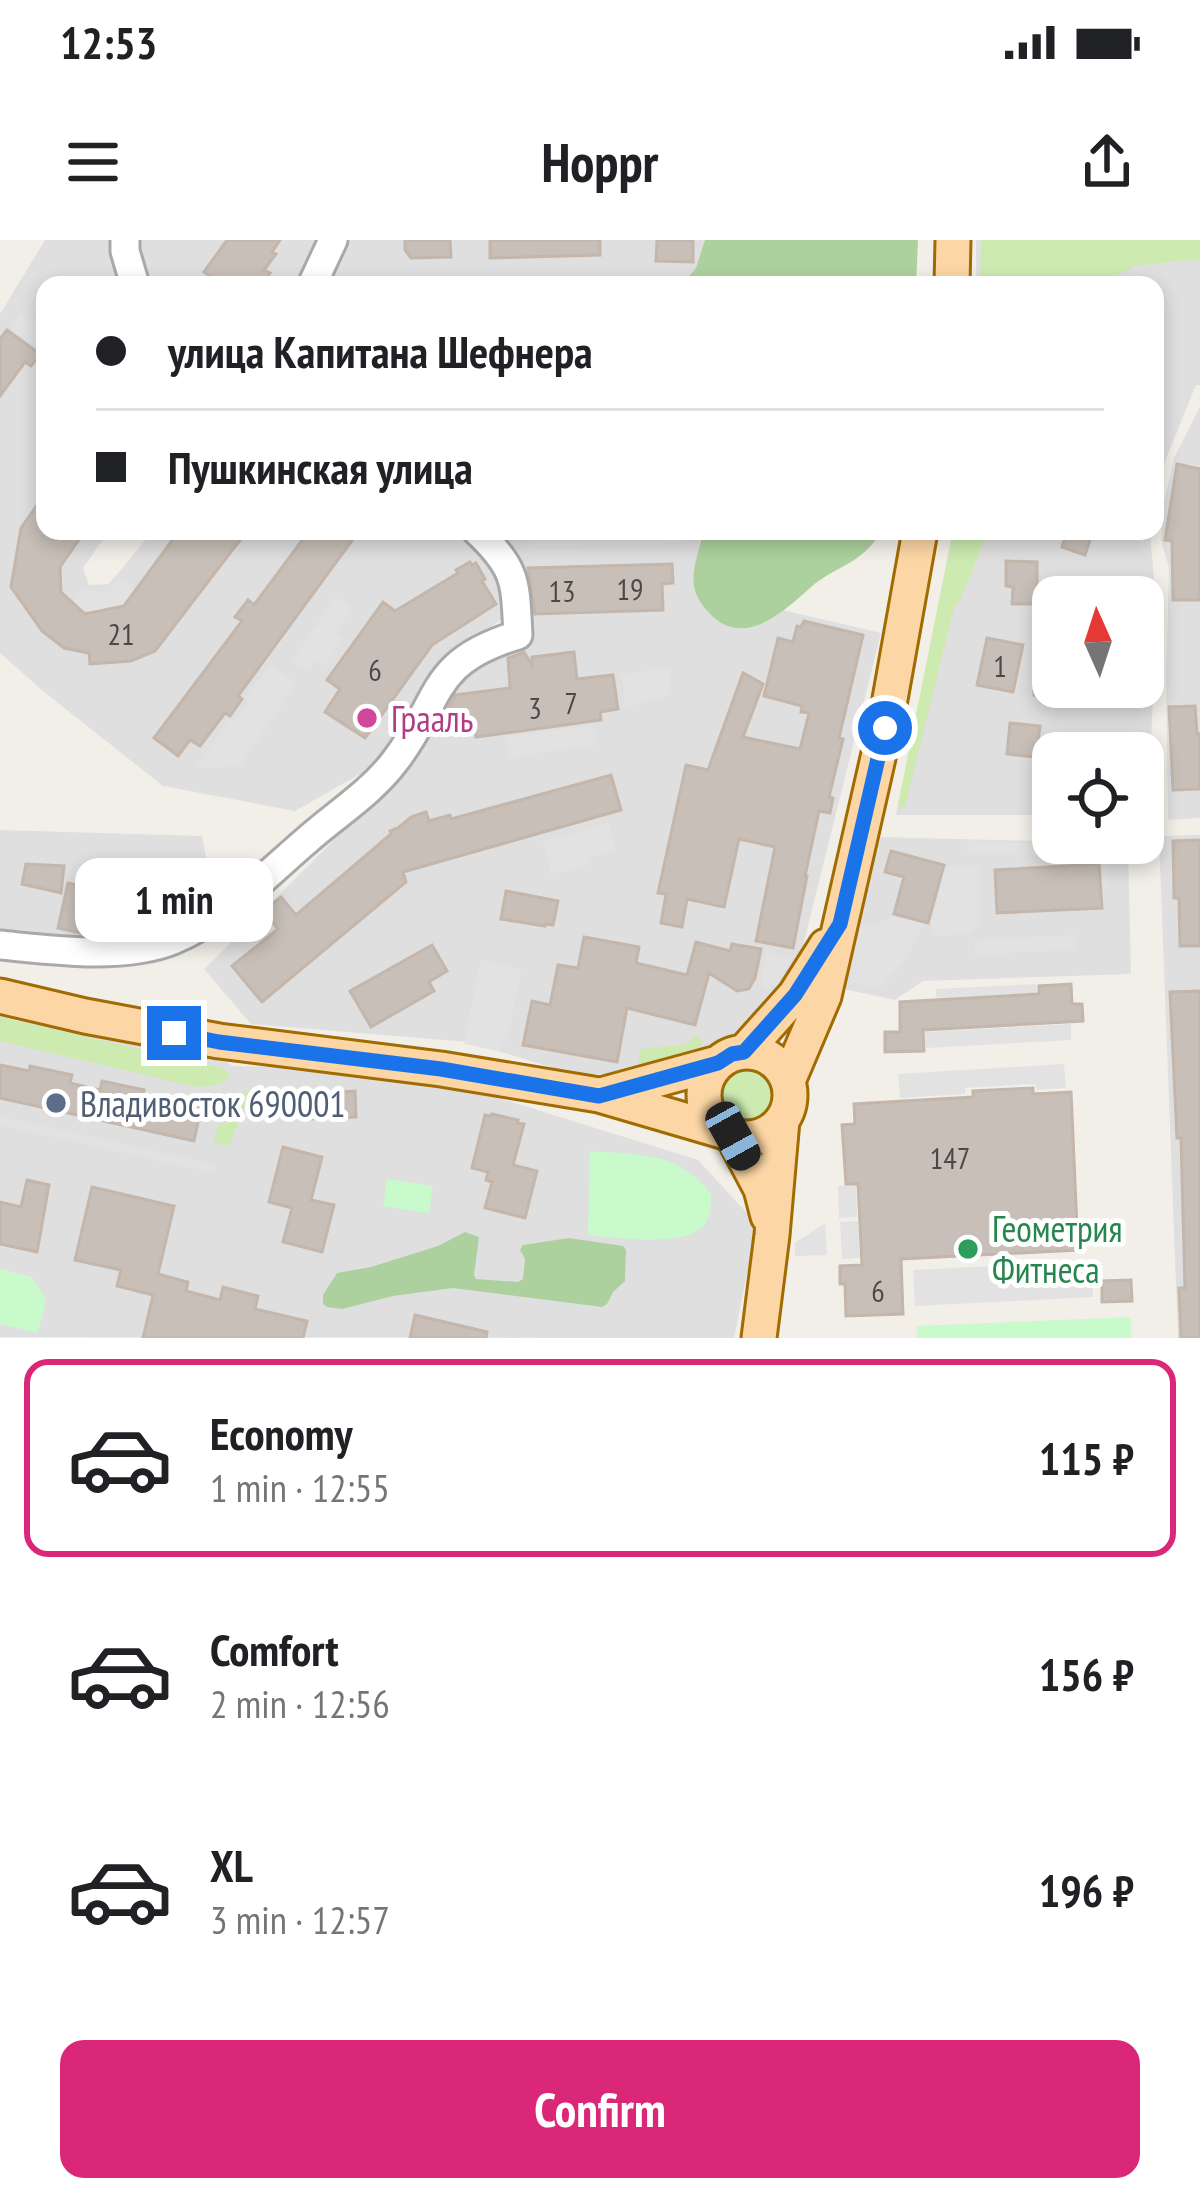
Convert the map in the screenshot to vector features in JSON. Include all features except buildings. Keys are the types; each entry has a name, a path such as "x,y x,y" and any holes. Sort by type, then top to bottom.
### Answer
{"main road":[{"path":"952,276 953,240"},
{"path":"788,1081 822,1004 885,728 918,540"},
{"path":"772,1235 761,1189 727,1133 709,1116 704,1097 707,1078 795,995 840,924"},
{"path":"0,996 219,1042 441,1069 599,1096 746,1138 772,1130 782,1120 790,1094 778,1065 762,1055 731,1057 599,1096"},
{"path":"759,1338 782,1120"}],"street":[{"path":"124,240 133,276"},
{"path":"316,276 333,240"},
{"path":"0,946 121,951 171,941 236,901 375,784 397,759 444,676 488,644 518,635 518,593 513,577 486,540"}],"shaded area":[{"path":"45,240 112,240 119,276 36,276 36,540 103,540 83,568 89,585 109,584 146,540 476,540 519,606 432,671 376,765 295,811 163,786 0,653 0,314"},
{"path":"135,240 752,240 762,276 141,276"},
{"path":"976,240 1200,240 1200,385 1196,385 1164,464 1164,276 976,276"},
{"path":"21,313 36,324 36,346 10,328"},
{"path":"1200,406 1200,818 1168,820 1169,568 1161,540 1174,458"},
{"path":"502,540 699,540 701,591 881,633 797,970 747,1026 712,1048 617,1074 577,1075 468,1042 251,1024 204,969 333,841 403,759 450,677 528,634 525,568"},
{"path":"530,540 684,543 530,547"},
{"path":"951,540 1151,540 1154,576 1032,576 1032,708 1153,708 1151,732 1032,732 1032,815 896,815"},
{"path":"118,579 134,589 123,604 86,611 73,601 84,586 95,593 110,590"},
{"path":"336,597 352,609 336,633 343,639 325,666 315,660 308,671 292,660"},
{"path":"270,665 296,683 240,766 196,768 230,719 235,722 250,702 246,697"},
{"path":"670,667 669,695 626,708 622,674"},
{"path":"594,725 597,744 510,758 506,737"},
{"path":"608,823 616,849 588,858 589,865 551,874 543,842"},
{"path":"0,830 202,836 218,920 146,963 0,948"},
{"path":"1200,835 1200,1338 1178,1338 1160,864 1164,864 1164,836"},
{"path":"876,837 1032,841 1032,864 1128,864 1131,974 923,981 895,1000 844,989 854,921"},
{"path":"967,841 1032,843 1032,855 967,853"},
{"path":"1099,864 1108,864 1109,884 1101,885"},
{"path":"945,866 979,867 980,925 966,934 932,936 931,924"},
{"path":"895,916 923,924 905,960 879,989 850,983 858,924 873,925"},
{"path":"1075,935 1076,949 975,955 975,940"},
{"path":"766,953 792,958 775,987 763,989 762,973"},
{"path":"481,960 522,970 507,1038 498,1051 464,1044"},
{"path":"1036,984 1037,993 936,998 936,989"},
{"path":"0,1015 103,1038 219,1056 232,1066 354,1068 457,1085 698,1160 757,1224 734,1338 0,1337"},
{"path":"1071,1024 1071,1040 926,1048 925,1032"},
{"path":"1064,1064 1066,1088 1037,1090 1035,1084 965,1088 965,1094 900,1098 898,1074"},
{"path":"0,1116 216,1165 214,1173 0,1125"},
{"path":"856,1185 857,1217 839,1218 838,1186"},
{"path":"858,1221 860,1258 842,1259 840,1222"},
{"path":"825,1223 827,1255 795,1256 795,1243"},
{"path":"1091,1261 1093,1297 915,1306 913,1270"}],"green space":[{"path":"705,240 918,240 916,276 689,276"},
{"path":"981,240 1200,240 1200,259 1135,266 1116,276 980,276"},
{"path":"700,540 875,540 777,615 752,627 726,625 713,617 697,595 694,572"},
{"path":"951,540 984,540 954,608 905,806 900,809"},
{"path":"0,1017 223,1068 230,1075 212,1086 191,1086 0,1041"},
{"path":"695,1035 703,1041 700,1047 643,1065 638,1061 641,1049 688,1044"},
{"path":"750,1068 770,1076 778,1096 770,1116 750,1124 730,1116 722,1096 730,1076"},
{"path":"249,1090 230,1145 214,1144 218,1123 227,1124 230,1115 221,1112 221,1102"},
{"path":"590,1151 656,1158 685,1170 711,1194 705,1224 667,1239 588,1235"},
{"path":"387,1179 433,1186 429,1213 383,1206"},
{"path":"465,1232 479,1237 476,1279 518,1282 523,1279 523,1245 569,1238 623,1246 625,1281 602,1307 453,1288 342,1309 323,1304 323,1295 337,1273 438,1246"},
{"path":"0,1269 32,1277 46,1299 38,1333 0,1324"},
{"path":"1131,1317 1131,1338 917,1338 917,1326"}],"place":[{"name":"Грааль","path":"367,718"},
{"name":"Владивосток 690001","path":"56,1103"},
{"name":"Геометрия Фитнеса","path":"968,1249"}],"route":[{"path":"174,1033 599,1096 744,1052 795,995 840,924 885,728"}]}
